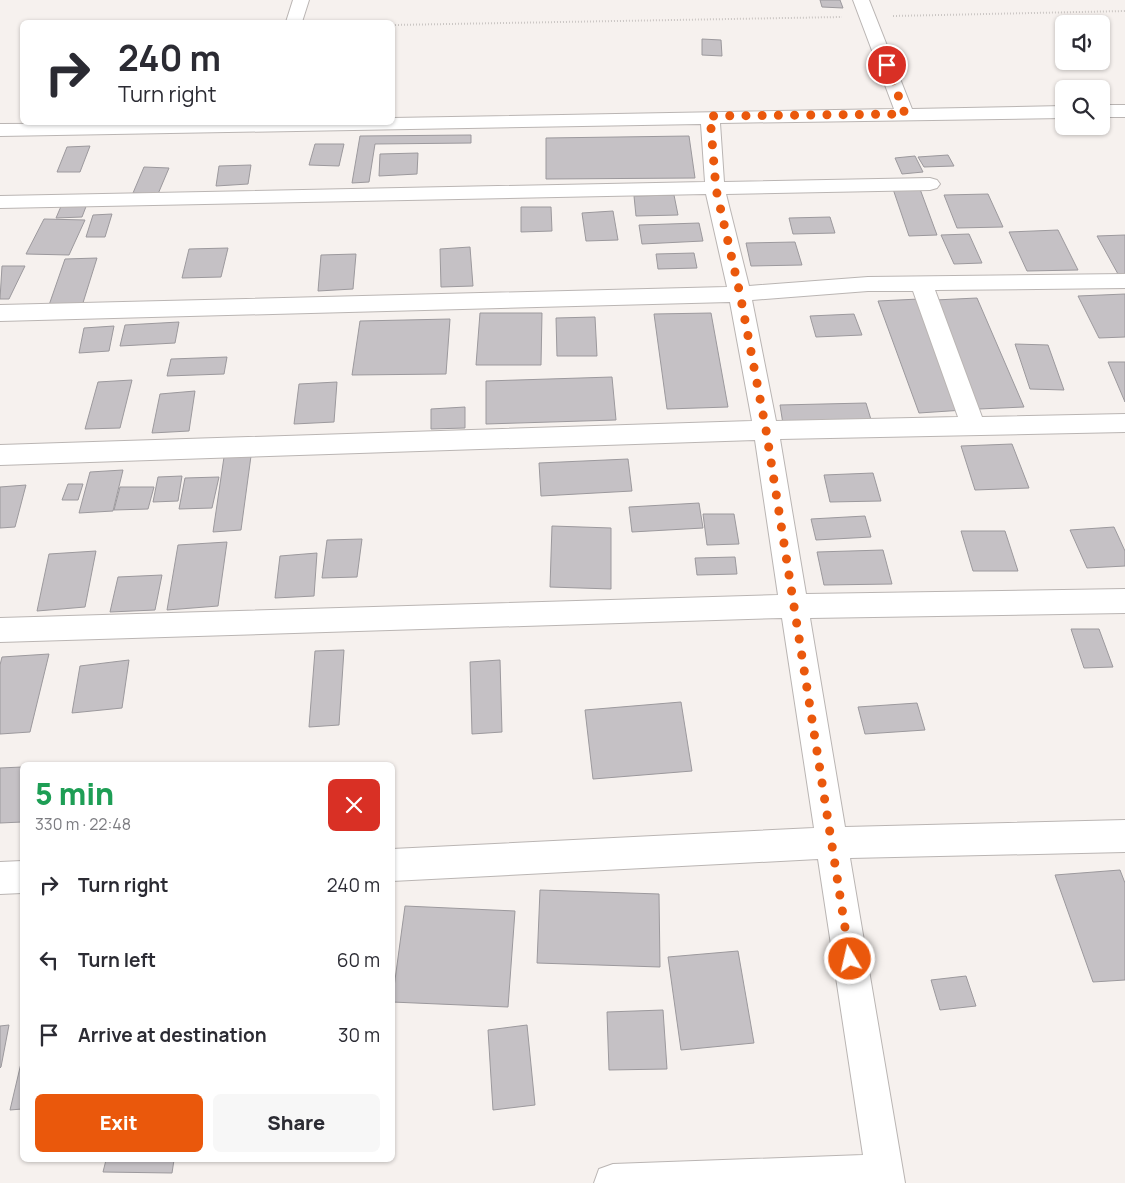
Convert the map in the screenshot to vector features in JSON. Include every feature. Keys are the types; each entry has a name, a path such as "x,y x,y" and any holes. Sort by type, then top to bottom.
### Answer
{"street":[{"path":"295,20 301,0"},
{"path":"865,8 905,114"},
{"path":"1110,111 1125,111"},
{"path":"395,122 1055,112"},
{"path":"613,1183 885,1178 766,430 740,294 716,189 710,116"},
{"path":"0,130 224,125"},
{"path":"0,202 930,184"},
{"path":"0,313 740,294 827,286 1125,281"},
{"path":"922,285 973,426"},
{"path":"0,455 766,430 1125,423"},
{"path":"0,630 795,606 1125,601"},
{"path":"395,865 832,843 1125,836"},
{"path":"0,878 20,877"}],"path":[{"path":"395,25 865,8 1125,11"}],"building":[{"path":"820,0 840,0 843,8 822,7"},
{"path":"702,39 721,40 722,56 702,55"},
{"path":"471,135 471,143 375,144 369,182 352,183 360,136"},
{"path":"689,136 695,178 546,179 546,138"},
{"path":"315,144 344,144 339,166 309,165"},
{"path":"90,146 80,172 57,172 67,147"},
{"path":"418,153 417,174 379,176 380,154"},
{"path":"948,155 954,166 924,167 918,157"},
{"path":"915,156 923,172 902,174 895,158"},
{"path":"251,165 248,184 216,186 219,166"},
{"path":"144,167 169,168 158,194 133,193"},
{"path":"893,189 920,189 937,235 909,236"},
{"path":"988,194 1003,227 957,228 944,195"},
{"path":"674,195 678,215 636,216 634,196"},
{"path":"62,204 87,204 82,217 56,218"},
{"path":"521,207 551,207 552,231 521,232"},
{"path":"613,211 618,240 586,241 582,213"},
{"path":"112,214 105,237 86,237 93,215"},
{"path":"830,217 835,233 793,234 789,218"},
{"path":"44,219 85,220 69,255 26,254"},
{"path":"699,223 703,241 642,244 639,225"},
{"path":"1058,230 1078,270 1027,271 1009,232"},
{"path":"969,234 982,263 954,264 941,235"},
{"path":"1125,235 1125,274 1118,274 1097,236"},
{"path":"795,242 802,265 751,266 746,243"},
{"path":"470,247 473,286 441,287 440,249"},
{"path":"228,248 221,277 182,278 189,249"},
{"path":"694,253 697,268 658,269 656,254"},
{"path":"356,254 353,289 318,291 321,255"},
{"path":"97,258 82,306 48,308 65,259"},
{"path":"2,266 25,266 9,299 0,299"},
{"path":"1125,294 1125,337 1099,338 1078,296"},
{"path":"977,298 1024,407 979,409 935,300"},
{"path":"919,299 964,410 919,413 878,301"},
{"path":"480,313 542,313 541,365 476,365"},
{"path":"711,313 728,407 667,409 654,314"},
{"path":"854,314 862,335 816,337 810,316"},
{"path":"595,317 597,356 557,356 556,318"},
{"path":"450,319 446,374 352,375 360,321"},
{"path":"179,322 175,343 120,346 125,325"},
{"path":"114,326 109,351 79,353 84,328"},
{"path":"1015,344 1048,345 1064,390 1030,389"},
{"path":"227,357 224,374 167,376 171,359"},
{"path":"1108,362 1125,362 1125,402"},
{"path":"612,377 616,420 486,424 486,381"},
{"path":"132,380 120,428 85,429 98,382"},
{"path":"337,382 334,422 294,424 299,384"},
{"path":"195,391 189,431 152,433 160,394"},
{"path":"866,403 872,423 783,424 780,405"},
{"path":"465,407 465,428 431,429 431,409"},
{"path":"1012,444 1029,488 975,490 961,446"},
{"path":"251,456 241,530 213,532 224,457"},
{"path":"628,459 632,491 541,496 539,463"},
{"path":"123,470 113,511 79,513 90,472"},
{"path":"873,473 881,501 830,502 824,475"},
{"path":"182,476 178,501 153,502 158,477"},
{"path":"219,477 212,508 179,509 185,478"},
{"path":"68,484 83,484 78,500 62,500"},
{"path":"26,485 15,527 0,528 0,487"},
{"path":"120,487 154,487 148,509 114,510"},
{"path":"699,503 703,528 632,532 629,507"},
{"path":"703,514 734,514 739,544 707,545"},
{"path":"865,516 871,537 816,540 811,519"},
{"path":"552,526 611,528 611,589 550,587"},
{"path":"1114,527 1125,551 1125,566 1087,568 1070,530"},
{"path":"961,531 1005,531 1018,571 973,571"},
{"path":"362,539 357,577 322,578 327,540"},
{"path":"227,542 218,606 167,610 178,545"},
{"path":"883,550 892,584 824,585 817,552"},
{"path":"96,551 85,607 37,611 49,554"},
{"path":"317,553 314,596 275,598 280,556"},
{"path":"735,557 737,574 697,575 695,558"},
{"path":"162,575 155,610 110,612 118,577"},
{"path":"1071,629 1099,629 1113,667 1084,668"},
{"path":"344,650 339,725 309,727 315,651"},
{"path":"49,654 30,732 0,734 0,665 2,657"},
{"path":"129,660 122,708 72,713 80,666"},
{"path":"500,660 502,732 472,734 470,662"},
{"path":"681,702 692,771 593,779 585,710"},
{"path":"917,703 925,730 865,734 858,707"},
{"path":"20,767 20,822 0,823 0,768"},
{"path":"1120,870 1125,883 1125,980 1093,982 1055,875"},
{"path":"540,890 659,894 660,967 537,963"},
{"path":"405,906 515,911 508,1007 395,1002 395,980"},
{"path":"738,951 754,1043 681,1050 668,957"},
{"path":"966,976 976,1006 940,1010 931,980"},
{"path":"663,1010 667,1069 609,1070 607,1012"},
{"path":"9,1025 1,1067 0,1068 0,1026"},
{"path":"527,1025 535,1105 493,1110 488,1030"},
{"path":"20,1068 20,1109 10,1110"},
{"path":"106,1162 174,1162 172,1173 103,1172"}],"route":[{"path":"850,959 766,430 740,294 716,189 710,116 905,114 887,65"}]}
